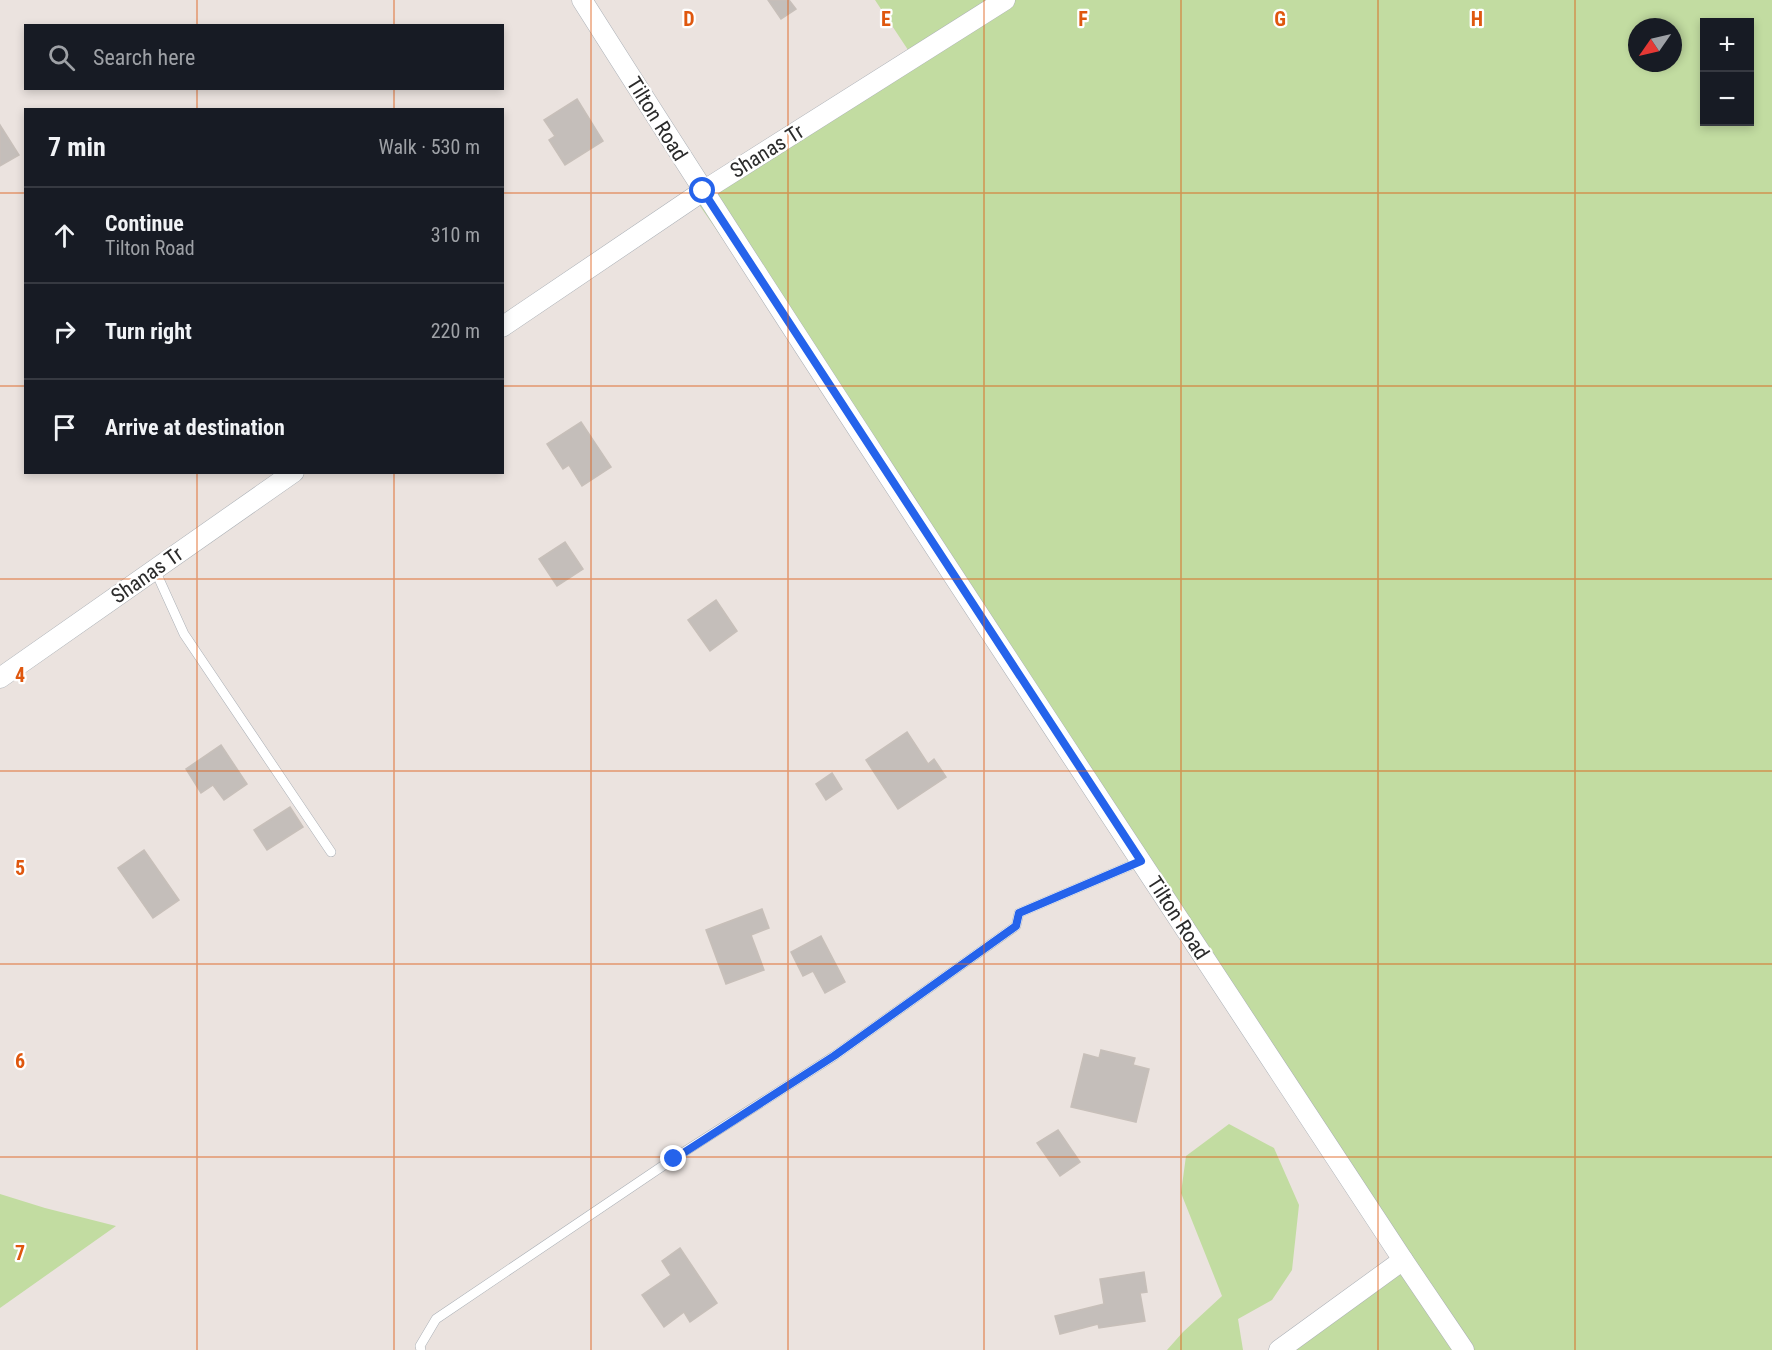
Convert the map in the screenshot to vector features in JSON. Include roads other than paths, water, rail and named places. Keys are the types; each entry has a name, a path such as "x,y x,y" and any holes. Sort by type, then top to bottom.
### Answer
{"street":[{"name":"Tilton Road","path":"582,0 703,191 1464,1350"},
{"name":"Shanas Tr","path":"504,326 703,191 1005,0"},
{"name":"Shanas Tr","path":"0,678 291,474"},
{"path":"1279,1350 1403,1260"}],"lane":[{"path":"155,570 184,634 332,852"},
{"path":"421,1350 420,1347 436,1319 674,1159 834,1056 1016,926 1019,913 1141,861"}]}
